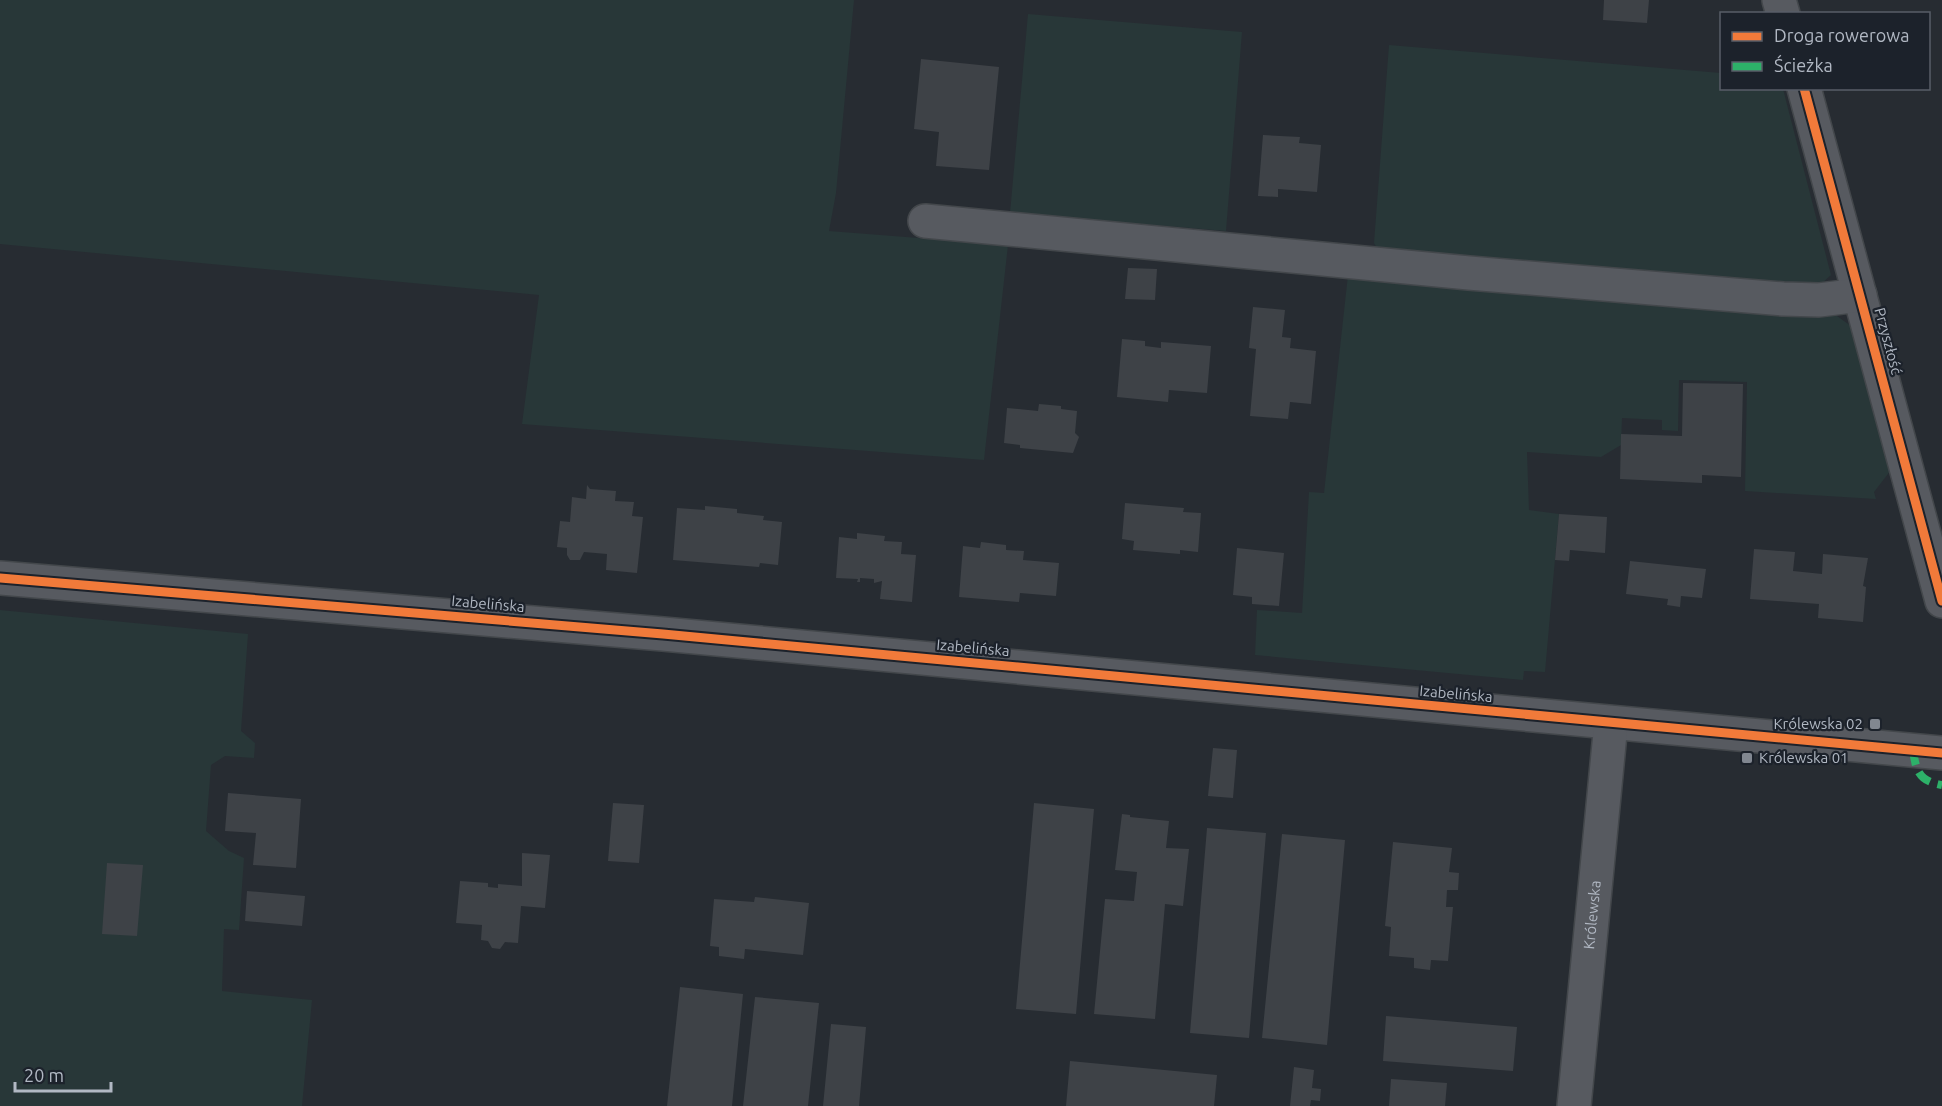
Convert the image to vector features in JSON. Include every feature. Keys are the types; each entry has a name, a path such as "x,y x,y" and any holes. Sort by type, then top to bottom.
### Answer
{"street":[{"name":"Przyszłość","path":"1805,90 1942,601"},
{"path":"925,220 1469,273 1771,298 1819,300 1860,295"},
{"name":"Izabelińska","path":"0,578 663,634 1942,753"},
{"name":"Królewska","path":"1574,1106 1611,723"}],"shaded area":[{"path":"0,0 854,0 836,193 829,231 1008,245 984,460 522,424 539,295 0,244"},
{"path":"1028,14 1242,32 1226,231 1010,213"},
{"path":"1389,45 1720,73 1720,90 1783,90 1831,275 1820,285 1807,288 1379,252 1374,243"},
{"path":"1348,275 1830,311 1851,326 1891,470 1874,492 1876,499 1745,491 1747,382 1679,380 1678,431 1662,430 1662,420 1622,418 1621,445 1601,457 1527,452 1529,510 1559,514 1545,672 1524,671 1523,680 1255,655 1257,610 1302,613 1309,492 1324,493"},
{"path":"0,610 248,634 241,731 255,743 254,758 225,756 211,765 206,831 229,851 244,858 239,930 224,929 222,991 312,1000 302,1106 0,1106"}],"building":[{"path":"1604,0 1649,0 1647,23 1603,20"},
{"path":"921,59 999,67 989,170 936,166 939,132 914,129"},
{"path":"1263,135 1300,137 1299,143 1321,145 1317,192 1278,189 1278,197 1258,196"},
{"path":"1128,268 1157,269 1155,300 1125,299"},
{"path":"1253,307 1285,310 1282,337 1291,338 1290,348 1316,351 1311,404 1290,402 1288,419 1250,416 1256,349 1249,348"},
{"path":"1122,339 1145,341 1145,346 1161,348 1161,342 1211,346 1207,393 1169,390 1168,402 1117,397"},
{"path":"1683,383 1743,384 1741,477 1702,475 1702,483 1620,479 1621,434 1682,436"},
{"path":"1039,404 1061,406 1061,409 1077,411 1075,433 1079,437 1073,453 1020,448 1020,445 1004,443 1007,408 1038,411"},
{"path":"587,485 590,489 616,491 615,501 634,502 632,516 643,517 637,573 606,570 607,554 584,552 580,560 570,560 567,548 557,547 560,521 570,522 572,497 586,499"},
{"path":"1125,503 1184,508 1183,512 1201,513 1198,552 1180,550 1180,554 1133,550 1134,541 1122,539"},
{"path":"705,506 737,509 737,513 764,516 763,520 782,522 778,565 760,563 759,567 673,560 677,508 705,510"},
{"path":"1559,514 1607,517 1605,553 1570,550 1569,561 1555,560"},
{"path":"857,533 885,536 884,541 902,542 901,554 916,555 912,602 880,599 882,581 874,583 874,579 860,578 860,582 857,582 858,579 836,578 839,537 857,539"},
{"path":"981,542 1006,545 1006,550 1024,551 1023,560 1059,563 1056,596 1020,593 1019,602 959,597 963,546 980,548"},
{"path":"1237,548 1284,553 1279,606 1252,604 1252,597 1233,595"},
{"path":"1754,549 1795,552 1793,571 1822,574 1823,554 1868,558 1863,586 1866,587 1863,622 1818,618 1819,604 1750,599"},
{"path":"1630,561 1706,569 1702,598 1681,596 1680,607 1667,605 1668,599 1626,594"},
{"path":"1213,748 1237,750 1233,798 1208,796"},
{"path":"228,793 301,799 296,868 253,865 256,833 225,831"},
{"path":"613,803 644,805 639,863 608,861"},
{"path":"1034,803 1094,809 1076,1014 1016,1009"},
{"path":"1122,814 1169,821 1166,848 1189,849 1183,906 1165,904 1155,1019 1094,1014 1105,899 1134,901 1137,872 1115,870"},
{"path":"1207,828 1266,833 1249,1038 1190,1033"},
{"path":"1282,834 1345,840 1327,1045 1262,1038"},
{"path":"1393,842 1452,848 1449,872 1459,873 1458,890 1447,890 1446,907 1453,907 1448,961 1431,960 1430,970 1414,968 1414,958 1389,956 1391,927 1385,926"},
{"path":"522,853 550,855 545,908 521,906 518,943 505,942 500,949 492,948 488,941 481,940 482,925 456,923 460,881 488,883 488,887 498,888 498,884 522,886"},
{"path":"107,863 143,865 137,936 102,934"},
{"path":"247,891 305,896 302,926 245,921"},
{"path":"755,897 809,903 803,955 745,949 744,959 719,956 719,947 710,946 714,899 754,902"},
{"path":"680,987 743,994 732,1106 667,1106"},
{"path":"755,997 819,1003 808,1106 743,1106"},
{"path":"1386,1016 1517,1027 1513,1071 1383,1061"},
{"path":"831,1024 866,1027 859,1106 823,1106"},
{"path":"1070,1061 1217,1075 1214,1106 1066,1106"},
{"path":"1294,1067 1314,1070 1312,1088 1321,1089 1320,1101 1311,1100 1310,1106 1290,1106"},
{"path":"1391,1079 1447,1083 1445,1106 1389,1106"}],"marked path":[{"path":"1913,750 1920,774 1928,781 1942,785"}],"cycle path":[{"path":"1805,90 1942,601"},
{"path":"0,578 663,634 1942,753"}],"place":[{"name":"Królewska 02","path":"1875,724"},
{"name":"Królewska 01","path":"1747,758"}]}
